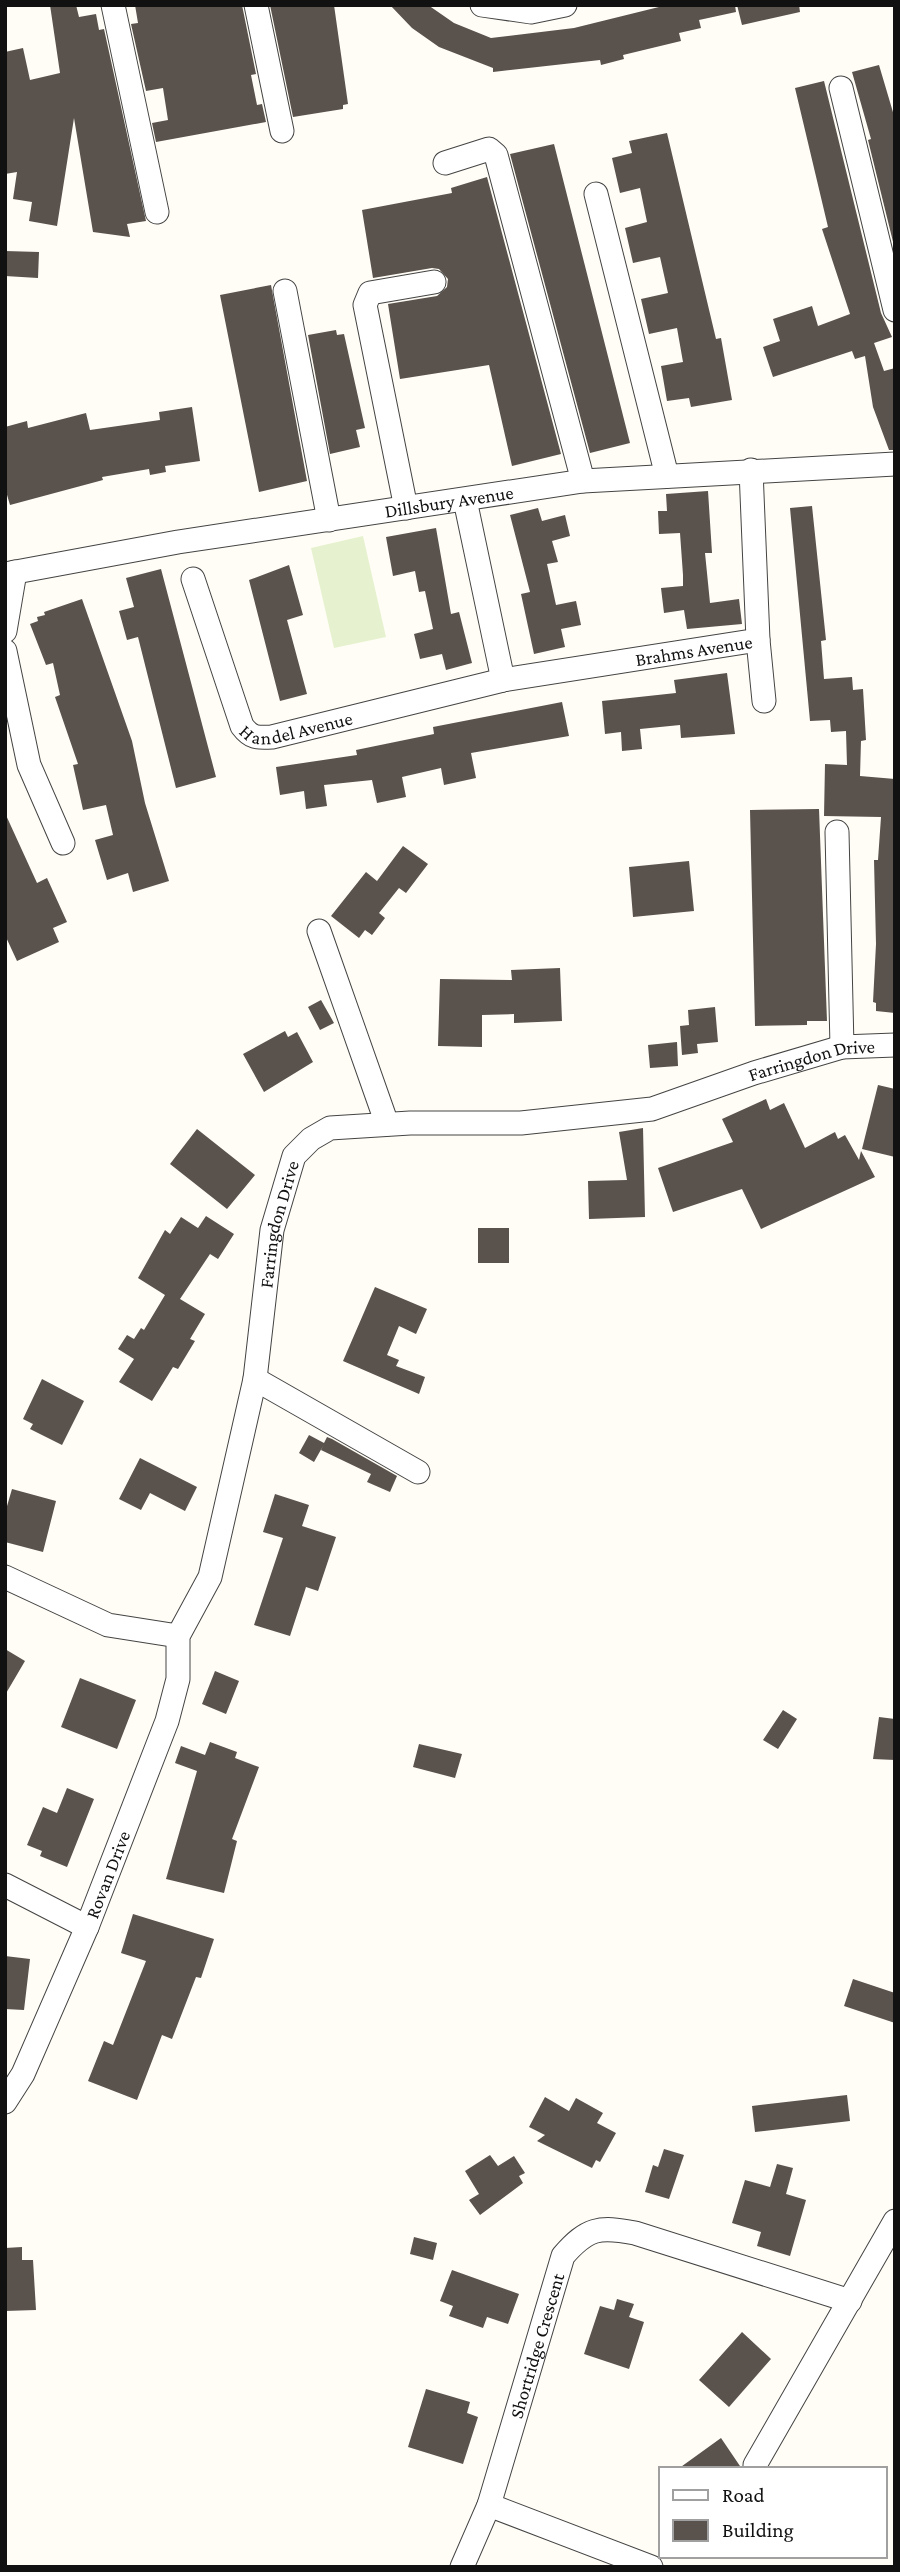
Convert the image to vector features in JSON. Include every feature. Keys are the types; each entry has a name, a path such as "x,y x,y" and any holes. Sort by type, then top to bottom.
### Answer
{"street":[{"path":"113,5 157,212"},
{"path":"256,5 282,131"},
{"path":"482,5 531,12 565,5"},
{"path":"841,88 895,310"},
{"path":"445,163 489,149 496,155 583,481"},
{"path":"596,194 667,476"},
{"path":"407,508 365,305 366,297 370,293 434,282"},
{"path":"285,292 329,520"},
{"name":"Dillsbury Avenue","path":"10,573 178,542 583,481 895,464"},
{"name":"Brahms Avenue","path":"503,680 758,640 751,470"},
{"path":"465,499 503,680"},
{"path":"5,631 10,573"},
{"name":"Handel Avenue","path":"193,579 236,713 248,735 258,738 503,680"},
{"path":"758,640 764,701"},
{"path":"5,651 29,765 63,843"},
{"path":"837,832 842,1047"},
{"path":"319,931 387,1124"},
{"name":"Farringdon Drive","path":"178,1636 210,1577 255,1379 272,1230 294,1156 311,1139 330,1128 387,1124 521,1123 652,1109 754,1073 842,1047 895,1045"},
{"path":"255,1379 418,1472"},
{"path":"5,1577 108,1625 178,1636"},
{"name":"Rovan Drive","path":"5,2102 23,2074 87,1927 167,1721 178,1679 178,1636"},
{"path":"5,1885 87,1927"},
{"path":"755,2465 895,2221"},
{"name":"Shortridge Crescent","path":"462,2567 489,2505 563,2256 581,2235 608,2227 635,2232 850,2301"},
{"path":"489,2505 651,2567"}],"green space":[{"path":"363,536 386,637 334,648 311,548"}],"building":[{"path":"50,5 76,5 79,17 96,14 99,30 104,29 146,221 127,224 130,237 93,232 74,118 57,226 29,221 32,202 13,199 17,172 5,174 5,52 23,48 30,80 60,73"},
{"path":"135,5 242,5 256,74 251,75 257,105 262,104 266,122 156,142 152,123 168,120 163,88 146,91 131,24 138,23"},
{"path":"270,5 334,5 348,104 343,105 343,109 293,117"},
{"path":"390,5 428,5 454,23 491,38 574,28 667,5 735,5 736,12 699,20 701,28 679,33 681,41 623,55 624,59 601,65 600,60 493,72 493,68 439,47 412,28"},
{"path":"737,5 799,5 800,12 742,25"},
{"path":"879,65 895,119 895,250 868,140 871,139 852,72"},
{"path":"824,81 881,313 892,337 874,343 884,371 895,368 895,450 889,450 873,407 865,356 855,359 852,351 773,377 763,347 780,341 773,319 812,306 818,326 850,314 822,229 828,227 795,88"},
{"path":"667,133 716,339 721,338 732,400 691,407 689,398 667,401 661,366 683,362 677,328 649,334 641,299 668,293 660,257 633,263 625,228 647,222 640,188 620,193 612,158 632,153 629,141"},
{"path":"554,144 630,443 590,453 510,154"},
{"path":"487,177 561,454 512,466 489,365 400,379 388,304 437,296 447,287 448,279 439,269 432,268 373,278 362,210 452,193 451,188"},
{"path":"5,251 39,252 38,278 5,276"},
{"path":"271,285 307,481 259,492 220,295"},
{"path":"336,330 337,335 344,334 365,428 356,430 360,447 330,454 308,335"},
{"path":"192,407 200,461 165,466 166,472 150,475 149,469 102,477 103,480 10,505 5,488 5,427 27,421 28,428 86,413 90,430 160,420 159,412"},
{"path":"708,491 712,553 705,553 710,603 739,599 742,624 687,629 684,610 664,613 661,588 683,586 683,575 680,533 659,534 658,511 667,511 666,494"},
{"path":"812,506 826,640 821,641 824,679 852,677 853,690 863,689 866,740 861,741 860,776 895,779 895,1013 876,1011 876,1003 873,1002 876,944 874,860 878,860 881,817 824,816 825,764 847,765 846,731 831,732 830,720 810,721 790,508"},
{"path":"538,508 542,521 565,515 570,536 552,541 558,562 547,564 556,605 576,601 581,625 561,629 565,647 534,654 521,594 530,592 510,515"},
{"path":"436,528 451,614 459,612 472,663 446,670 442,654 420,659 414,634 433,629 425,591 419,592 415,571 393,576 386,537"},
{"path":"289,565 303,615 287,620 307,694 280,701 249,580"},
{"path":"161,569 216,777 176,788 138,637 127,640 119,611 134,607 126,578"},
{"path":"82,599 132,741 145,803 169,881 133,892 128,873 107,880 95,840 113,835 106,805 83,810 73,765 78,764 55,697 60,695 53,663 46,665 30,624 38,621 37,617 45,615 44,612"},
{"path":"727,673 735,734 681,738 680,725 640,729 642,749 622,751 621,732 605,734 602,701 676,693 674,680"},
{"path":"562,702 569,736 471,753 476,778 444,785 441,768 402,777 406,797 377,803 372,780 324,785 327,806 306,809 304,791 280,795 276,767 357,755 356,750 434,734 433,727"},
{"path":"819,809 827,1021 807,1021 807,1025 755,1026 750,810"},
{"path":"5,813 37,883 47,878 67,922 53,928 59,942 17,961 5,935"},
{"path":"403,846 428,864 406,893 399,888 379,913 385,918 372,935 365,930 359,938 331,916 366,872 377,881"},
{"path":"689,861 694,911 633,917 629,867"},
{"path":"560,968 562,1021 514,1023 514,1014 482,1015 482,1047 438,1046 440,979 512,980 511,970"},
{"path":"321,1000 334,1023 320,1030 308,1007"},
{"path":"715,1007 718,1042 697,1044 698,1053 682,1055 680,1026 689,1025 688,1010"},
{"path":"285,1031 288,1037 297,1032 313,1062 264,1092 243,1054"},
{"path":"677,1042 678,1066 650,1068 648,1045"},
{"path":"878,1085 895,1089 895,1157 862,1149"},
{"path":"766,1099 770,1110 784,1103 805,1148 835,1132 838,1139 845,1135 859,1160 861,1151 875,1177 761,1229 742,1189 673,1212 658,1168 733,1142 722,1119"},
{"path":"643,1128 645,1217 589,1219 588,1181 627,1180 619,1132"},
{"path":"197,1129 255,1175 227,1209 170,1164"},
{"path":"206,1216 234,1234 218,1259 210,1254 180,1299 205,1314 190,1339 195,1341 178,1369 173,1367 152,1401 119,1382 134,1359 118,1349 127,1335 134,1339 141,1328 144,1330 165,1295 138,1278 165,1230 170,1234 181,1217 198,1228"},
{"path":"478,1228 509,1228 509,1263 478,1263"},
{"path":"375,1287 427,1309 416,1334 399,1326 387,1355 399,1360 396,1366 425,1377 419,1394 343,1361"},
{"path":"42,1379 84,1401 62,1445 30,1429 33,1424 23,1419"},
{"path":"309,1435 324,1443 327,1437 332,1439 397,1476 390,1492 367,1482 371,1474 321,1450 323,1446 314,1462 299,1453"},
{"path":"140,1458 197,1487 185,1511 150,1493 141,1510 119,1499"},
{"path":"12,1489 56,1501 43,1552 5,1542 5,1513"},
{"path":"275,1494 309,1505 302,1526 336,1537 318,1591 306,1587 290,1636 254,1625 283,1538 263,1532"},
{"path":"5,1649 25,1661 5,1695"},
{"path":"215,1671 239,1681 226,1714 202,1704"},
{"path":"80,1678 136,1700 117,1749 61,1727"},
{"path":"783,1710 797,1719 778,1749 763,1740"},
{"path":"879,1717 895,1719 895,1760 873,1759"},
{"path":"210,1742 237,1752 235,1758 259,1767 232,1839 237,1841 224,1893 166,1879 197,1771 175,1763 181,1746 205,1755"},
{"path":"419,1744 462,1754 455,1778 413,1767"},
{"path":"67,1788 94,1799 67,1867 40,1856 42,1851 27,1845 43,1807 57,1813"},
{"path":"133,1914 214,1939 201,1978 196,1977 172,2039 162,2035 137,2100 88,2081 104,2041 113,2045 146,1961 121,1953"},
{"path":"5,1956 30,1959 24,2010 5,2009"},
{"path":"853,1979 895,1993 895,2023 844,2006"},
{"path":"847,2095 850,2121 755,2132 752,2106"},
{"path":"545,2097 569,2111 576,2098 603,2113 597,2123 616,2133 600,2162 596,2160 592,2168 537,2141 545,2135 529,2127"},
{"path":"664,2149 684,2155 669,2199 645,2192 653,2165 658,2167"},
{"path":"490,2155 498,2166 514,2156 525,2173 519,2176 523,2183 480,2215 469,2200 479,2194 465,2171"},
{"path":"777,2164 793,2168 786,2194 806,2200 790,2256 757,2246 761,2232 732,2223 745,2180 770,2187"},
{"path":"414,2237 437,2243 433,2260 410,2254"},
{"path":"22,2247 22,2260 33,2260 36,2310 5,2311 5,2248"},
{"path":"452,2270 519,2294 508,2324 487,2317 483,2328 449,2316 453,2306 440,2301"},
{"path":"617,2299 634,2304 629,2317 644,2322 629,2369 584,2354 600,2306 614,2310"},
{"path":"742,2332 771,2359 729,2407 699,2380"},
{"path":"426,2389 470,2402 467,2413 478,2417 463,2464 408,2447"},
{"path":"721,2438 741,2467 681,2467"}]}
